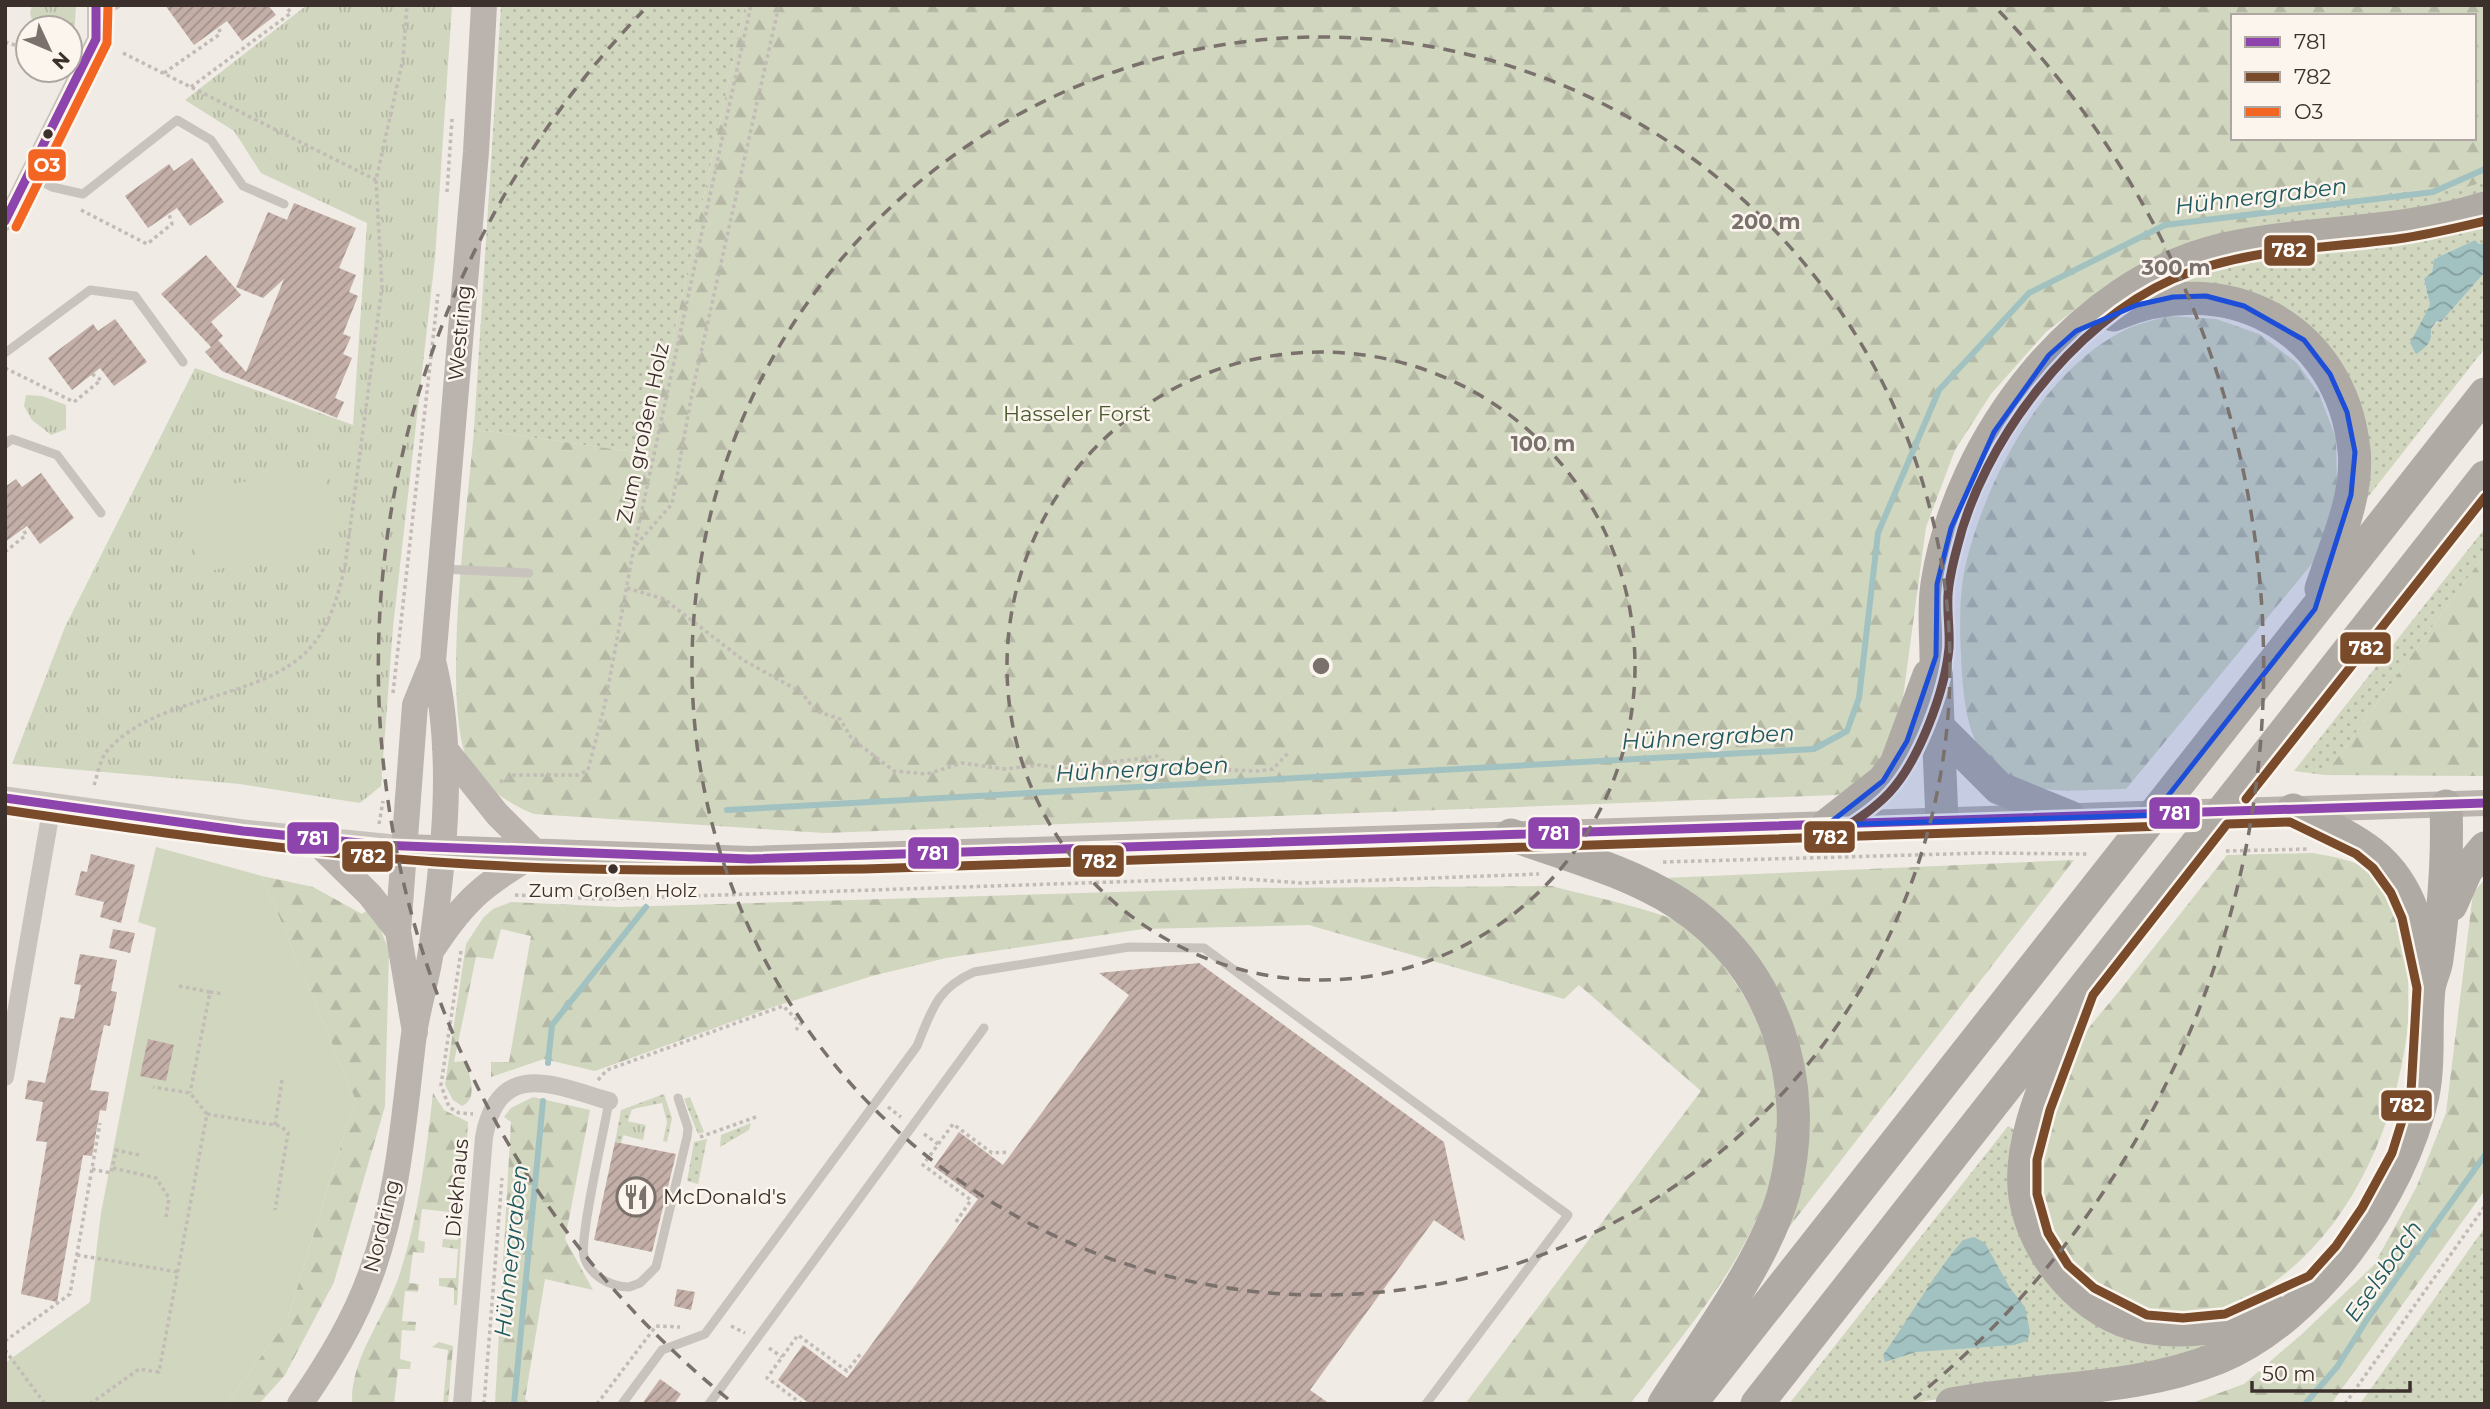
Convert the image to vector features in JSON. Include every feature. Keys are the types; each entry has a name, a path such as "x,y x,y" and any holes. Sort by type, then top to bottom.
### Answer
{"highway":[{"path":"1942,821 1936,656 1937,584 1951,528 1994,432 2049,355 2127,289 2167,269 2223,250 2390,228 2459,216 2485,208"},
{"path":"2076,331 2137,304 2206,296 2245,306 2304,340 2330,374 2347,412 2355,452 2351,495 2315,609"},
{"path":"1690,1404 2485,394"},
{"path":"1757,1404 2485,477"},
{"path":"1826,825 1883,781 1896,764 1907,741 1936,656"},
{"path":"1938,727 1982,775 1998,788 2070,817"},
{"path":"1952,1404 2115,1383 2218,1358 2255,1338 2316,1286 2346,1254 2367,1224 2403,1158 2423,1094 2429,987 2439,937 2448,849 2446,806"},
{"path":"2293,810 2362,844 2392,872 2414,914 2429,987"},
{"path":"1511,835 1643,883 1701,920 1725,942 1750,972 1769,1006 1784,1044 1792,1084 1794,1119 1784,1192 1768,1233 1664,1404"},
{"path":"2439,937 2456,889 2485,848"},
{"path":"2082,989 2038,1106 2025,1158 2025,1196 2038,1238 2059,1273 2087,1298 2113,1314 2144,1327 2183,1330 2228,1326 2316,1286"}],"main road":[{"name":"Westring","path":"404,847 415,705 433,660 476,152 484,5"},
{"name":"Westring","path":"433,660 443,702 445,749 441,849"},
{"path":"445,749 497,814 536,853"},
{"path":"404,847 750,859 2485,803"},
{"path":"313,839 370,895 398,931"},
{"name":"Nordring","path":"404,847 398,931 415,1032"},
{"name":"Nordring","path":"300,1404 341,1342 372,1271 391,1201 415,1032 431,952 441,849"},
{"path":"431,952 466,901 485,884 536,853"}],"street":[{"path":"5,222 96,39 96,8"},
{"path":"5,798 313,839 404,847"},
{"path":"5,1077 12,991 52,805"},
{"name":"Diekhaus","path":"462,1404 484,1137 491,1108 510,1087 524,1083 549,1083 609,1101"}],"lane":[{"path":"96,8 116,5"},
{"path":"30,175 52,187 83,194 177,120 211,140 243,186 284,204"},
{"path":"5,353 90,290 135,296 183,362"},
{"path":"5,444 12,439 57,455 101,513"},
{"path":"441,569 529,573"},
{"path":"622,1404 662,1350 705,1334 917,1046 936,1000 953,982 974,972 1142,947 1204,948 1568,1215 1426,1404"},
{"path":"709,1404 984,1028"},
{"path":"609,1101 582,1248 589,1267 606,1282 629,1287 640,1283 656,1267 687,1137 688,1128 678,1098"}],"path":[{"path":"191,87 291,13 285,5"},
{"path":"94,785 106,752 127,733 188,705 277,674 304,654 324,626 337,598 345,566 382,287 376,180 401,72 407,5"},
{"name":"Zum großen Holz","path":"493,786 514,775 578,775 588,770 605,704 634,547 751,5"},
{"path":"634,547 672,505 694,388 779,5"},
{"path":"164,73 220,34 219,27"},
{"path":"123,52 376,180"},
{"path":"447,197 452,115"},
{"path":"74,206 147,244 172,224 169,214"},
{"path":"392,703 439,292"},
{"path":"5,368 74,402 100,380 92,374"},
{"path":"5,552 26,535 22,526"},
{"path":"627,588 664,599 743,660 801,692 816,711 840,719 852,739 894,771 928,774 962,764 1004,769 1040,765 1063,769 1157,756 1172,768 1258,771 1273,769 1288,752"},
{"path":"1643,883 1660,862 1984,853 2035,855"},
{"path":"512,895 601,900 1234,878 1300,883 1549,875"},
{"path":"464,940 441,1085 449,1107 459,1112 475,1114"},
{"path":"179,986 224,994"},
{"path":"190,1093 210,992"},
{"path":"598,1082 602,1072 783,1006 801,1024 796,1030"},
{"path":"275,1125 282,1080"},
{"path":"153,1087 190,1093 206,1114 275,1125 288,1133 275,1210"},
{"path":"90,1404 138,1368 159,1372 206,1114"},
{"path":"687,1137 706,1137 756,1117"},
{"path":"5,1341 70,1294 100,1123"},
{"path":"956,1222 971,1200 923,1165 953,1124 992,1153 1009,1152"},
{"path":"92,1170 111,1173 116,1150 139,1155"},
{"path":"113,1168 156,1178 169,1198 166,1217"},
{"path":"484,1404 502,1174"},
{"path":"2345,1404 2485,1206"},
{"path":"77,1255 178,1272"},
{"path":"802,1404 767,1378 798,1335 847,1371 862,1352"},
{"path":"5,1350 45,1404"}],"highlighted area":[{"path":"2206,296 2244,306 2304,340 2330,374 2347,412 2355,452 2351,495 2315,609 2153,815 1827,825 1883,781 1907,741 1936,656 1937,584 1951,528 1994,432 2049,355 2076,331 2137,305 2173,297"}],"green space":[{"path":"32,5 76,5 75,14 30,13"},
{"path":"307,5 452,5 435,258 393,627 381,786 360,803 240,784 12,764 65,627 195,368 353,425 367,223 261,173 234,131 185,100"},
{"path":"501,5 745,5 648,454 474,429"},
{"name":"Hasseler Forst","path":"745,5 2485,5 2485,182 2466,187 2314,198 2271,205 2248,236 2170,258 2091,297 2046,332 1991,394 1955,450 1926,527 1897,742 1856,789 1836,795 824,833 534,814 508,801 484,782 471,767 461,740 457,702 458,604 474,429 648,454"},
{"path":"2485,182 2485,194 2416,210 2248,236 2271,205 2314,198 2465,187"},
{"path":"2485,215 2485,243 2479,244 2475,240 2434,259 2432,272 2424,280 2430,305 2411,343 2432,335 2431,329 2438,321 2441,322 2485,272 2485,348 2364,502 2361,462 2291,324 2128,296 2178,272"},
{"path":"2168,316 2216,319 2259,334 2297,363 2319,394 2336,438 2337,492 2315,560 2126,789 2048,790 2018,783 2006,777 1984,756 1972,731 1965,703 1961,660 1961,604 1963,576 1976,530 1988,496 2023,429 2045,398 2070,370 2097,347 2127,329"},
{"path":"26,395 42,396 66,405 66,429 51,435 32,420 24,406"},
{"path":"324,466 339,545 199,573 183,494"},
{"path":"2485,528 2485,554 2325,775 2294,771"},
{"path":"2485,554 2485,776 2325,775"},
{"path":"156,847 262,876 355,1099 287,1321 226,1404 5,1404 5,1363 90,1302 101,1213 156,928 138,922"},
{"path":"2313,853 2350,861 2371,872 2388,893 2400,921 2408,966 2407,1034 2392,1105 2380,1139 2347,1204 2326,1233 2302,1259 2253,1297 2222,1311 2183,1315 2153,1311 2126,1302 2100,1288 2078,1269 2060,1246 2047,1220 2039,1190 2041,1143 2066,1065 2090,1026 2227,855"},
{"path":"2074,860 1766,1257 1802,1059 1664,878"},
{"path":"262,876 313,887 362,914 372,907 389,951 385,1106 334,1282 285,1375 259,1404 226,1404 287,1321 355,1099"},
{"path":"2485,879 2485,1190 2331,1404 2189,1404 2244,1384 2302,1334 2374,1265 2416,1188 2446,1113 2473,893"},
{"path":"1552,886 1657,914 1693,931 1720,961 1748,1003 1773,1060 1781,1115 1775,1167 1758,1217 1732,1266 1700,1313 1630,1404 1465,1404 1701,1091 1579,985 1564,999 1309,925 1143,929 946,958 872,976 773,1007 595,1071 544,1059 491,1077 491,1062 509,1062 531,936 501,929 493,959 476,957 454,1062 466,1061 472,1086 470,1098 462,1106 453,1100 445,1085 466,944 483,918 493,909 511,902 619,907 1252,888"},
{"path":"433,1093 444,1110 468,1122 457,1305 454,1305 454,1288 439,1286 439,1278 456,1278 458,1249 442,1247 443,1239 458,1240 460,1213 422,1209 418,1240 425,1242 424,1253 413,1252 409,1283 419,1284 418,1292 405,1291 402,1321 416,1322 415,1331 402,1330 400,1359 411,1362 410,1369 398,1369 394,1404 352,1404 353,1387 363,1353 394,1289 407,1251 421,1184"},
{"path":"664,1094 672,1118 667,1142 663,1141 667,1122 662,1103 632,1109 621,1143 615,1142 621,1110"},
{"path":"533,1097 590,1110 565,1239 593,1290 545,1279 525,1399 531,1404 495,1404 511,1122 504,1117 511,1108"},
{"path":"690,1097 704,1132 698,1134 684,1099"},
{"path":"626,1121 646,1125 643,1140 623,1135"},
{"path":"751,1123 749,1130 720,1147 721,1135"},
{"path":"2008,1126 2018,1131 2070,1294 2228,1332 2181,1362 1906,1404 1789,1404"},
{"path":"707,1139 698,1184 687,1181 694,1142"},
{"path":"2485,1227 2485,1404 2360,1404"},
{"path":"439,1342 453,1346 448,1404 443,1404 448,1350 432,1347"}],"water":[{"path":"2475,240 2479,244 2485,243 2485,272 2441,322 2437,321 2431,329 2428,344 2416,354 2410,343 2430,305 2424,279 2432,272 2434,259"},
{"path":"1974,1237 1985,1243 2010,1288 2025,1307 2030,1332 2027,1341 2014,1345 1916,1352 1885,1362 1883,1355 1941,1268 1963,1240"}],"building":[{"path":"165,5 268,5 276,15 242,41 227,21 194,45"},
{"path":"192,158 224,202 190,226 177,208 148,228 125,196 169,164 174,171"},
{"path":"294,203 356,228 339,268 356,275 349,292 358,296 343,334 351,337 343,354 352,358 335,398 344,402 337,418 222,371 205,352 211,347 161,294 206,255 241,295 211,322 223,336 218,340 246,372 284,279 263,298 236,287 268,212 287,220"},
{"path":"115,319 147,362 114,386 100,368 72,390 48,358 93,324 98,331"},
{"path":"41,473 74,518 40,544 27,526 5,542 5,487 16,479 22,487"},
{"path":"91,854 135,865 121,923 100,917 104,902 75,895 81,871 87,872"},
{"path":"113,929 135,933 130,953 109,948"},
{"path":"80,954 117,960 111,991 117,992 110,1026 104,1025 90,1090 109,1092 106,1111 100,1110 92,1156 83,1155 57,1302 21,1294 47,1142 36,1141 43,1102 25,1099 28,1080 45,1083 60,1017 74,1019 81,985 74,984"},
{"path":"1199,963 1444,1142 1465,1241 1434,1220 1310,1390 1330,1404 810,1404 778,1380 803,1345 847,1378 978,1199 934,1167 959,1132 1003,1165 1129,995 1099,973"},
{"path":"148,1039 174,1045 166,1081 140,1076"},
{"name":"McDonald's","path":"615,1142 676,1154 652,1252 594,1240"},
{"path":"677,1289 695,1292 691,1310 674,1306"},
{"path":"660,1379 681,1394 674,1404 642,1404"}],"waterway":[{"name":"Hühnergraben","path":"727,810 1814,749 1847,731 1859,698 1878,533 1939,390 2029,293 2165,225 2433,192 2485,169"},
{"name":"Hühnergraben","path":"548,1063 552,1025 646,907"},
{"name":"Hühnergraben","path":"514,1404 543,1101"},
{"name":"Eselsbach","path":"2305,1404 2337,1367 2366,1321 2485,1155"}],"transit line":[{"name":"781","path":"5,221 96,39 96,5"},
{"name":"O3","path":"16,227 107,43 108,5"},
{"name":"782","path":"1834,835 1889,793 1920,744 1929,725 1947,665 1949,583 1969,508 1987,468 2010,428 2067,356 2101,325 2136,299 2173,279 2200,269 2255,255 2397,239 2485,221"},
{"name":"782","path":"2246,799 2485,497"},
{"name":"781","path":"5,798 243,831 379,845 750,859 2485,803"},
{"name":"782","path":"5,810 328,853 543,868 650,870 864,869 2195,825"},
{"name":"782","path":"2290,822 2356,854 2373,868 2391,893 2402,918 2417,988 2411,1092 2392,1153 2362,1208 2336,1246 2309,1276 2225,1314 2183,1318 2147,1315 2094,1288 2068,1265 2048,1233 2037,1194 2037,1160 2050,1110 2093,995 2227,824 2290,822"}],"place":[{"name":"Zum Großen Holz","path":"613,869"},
{"name":"McDonald's","path":"636,1197"}]}
